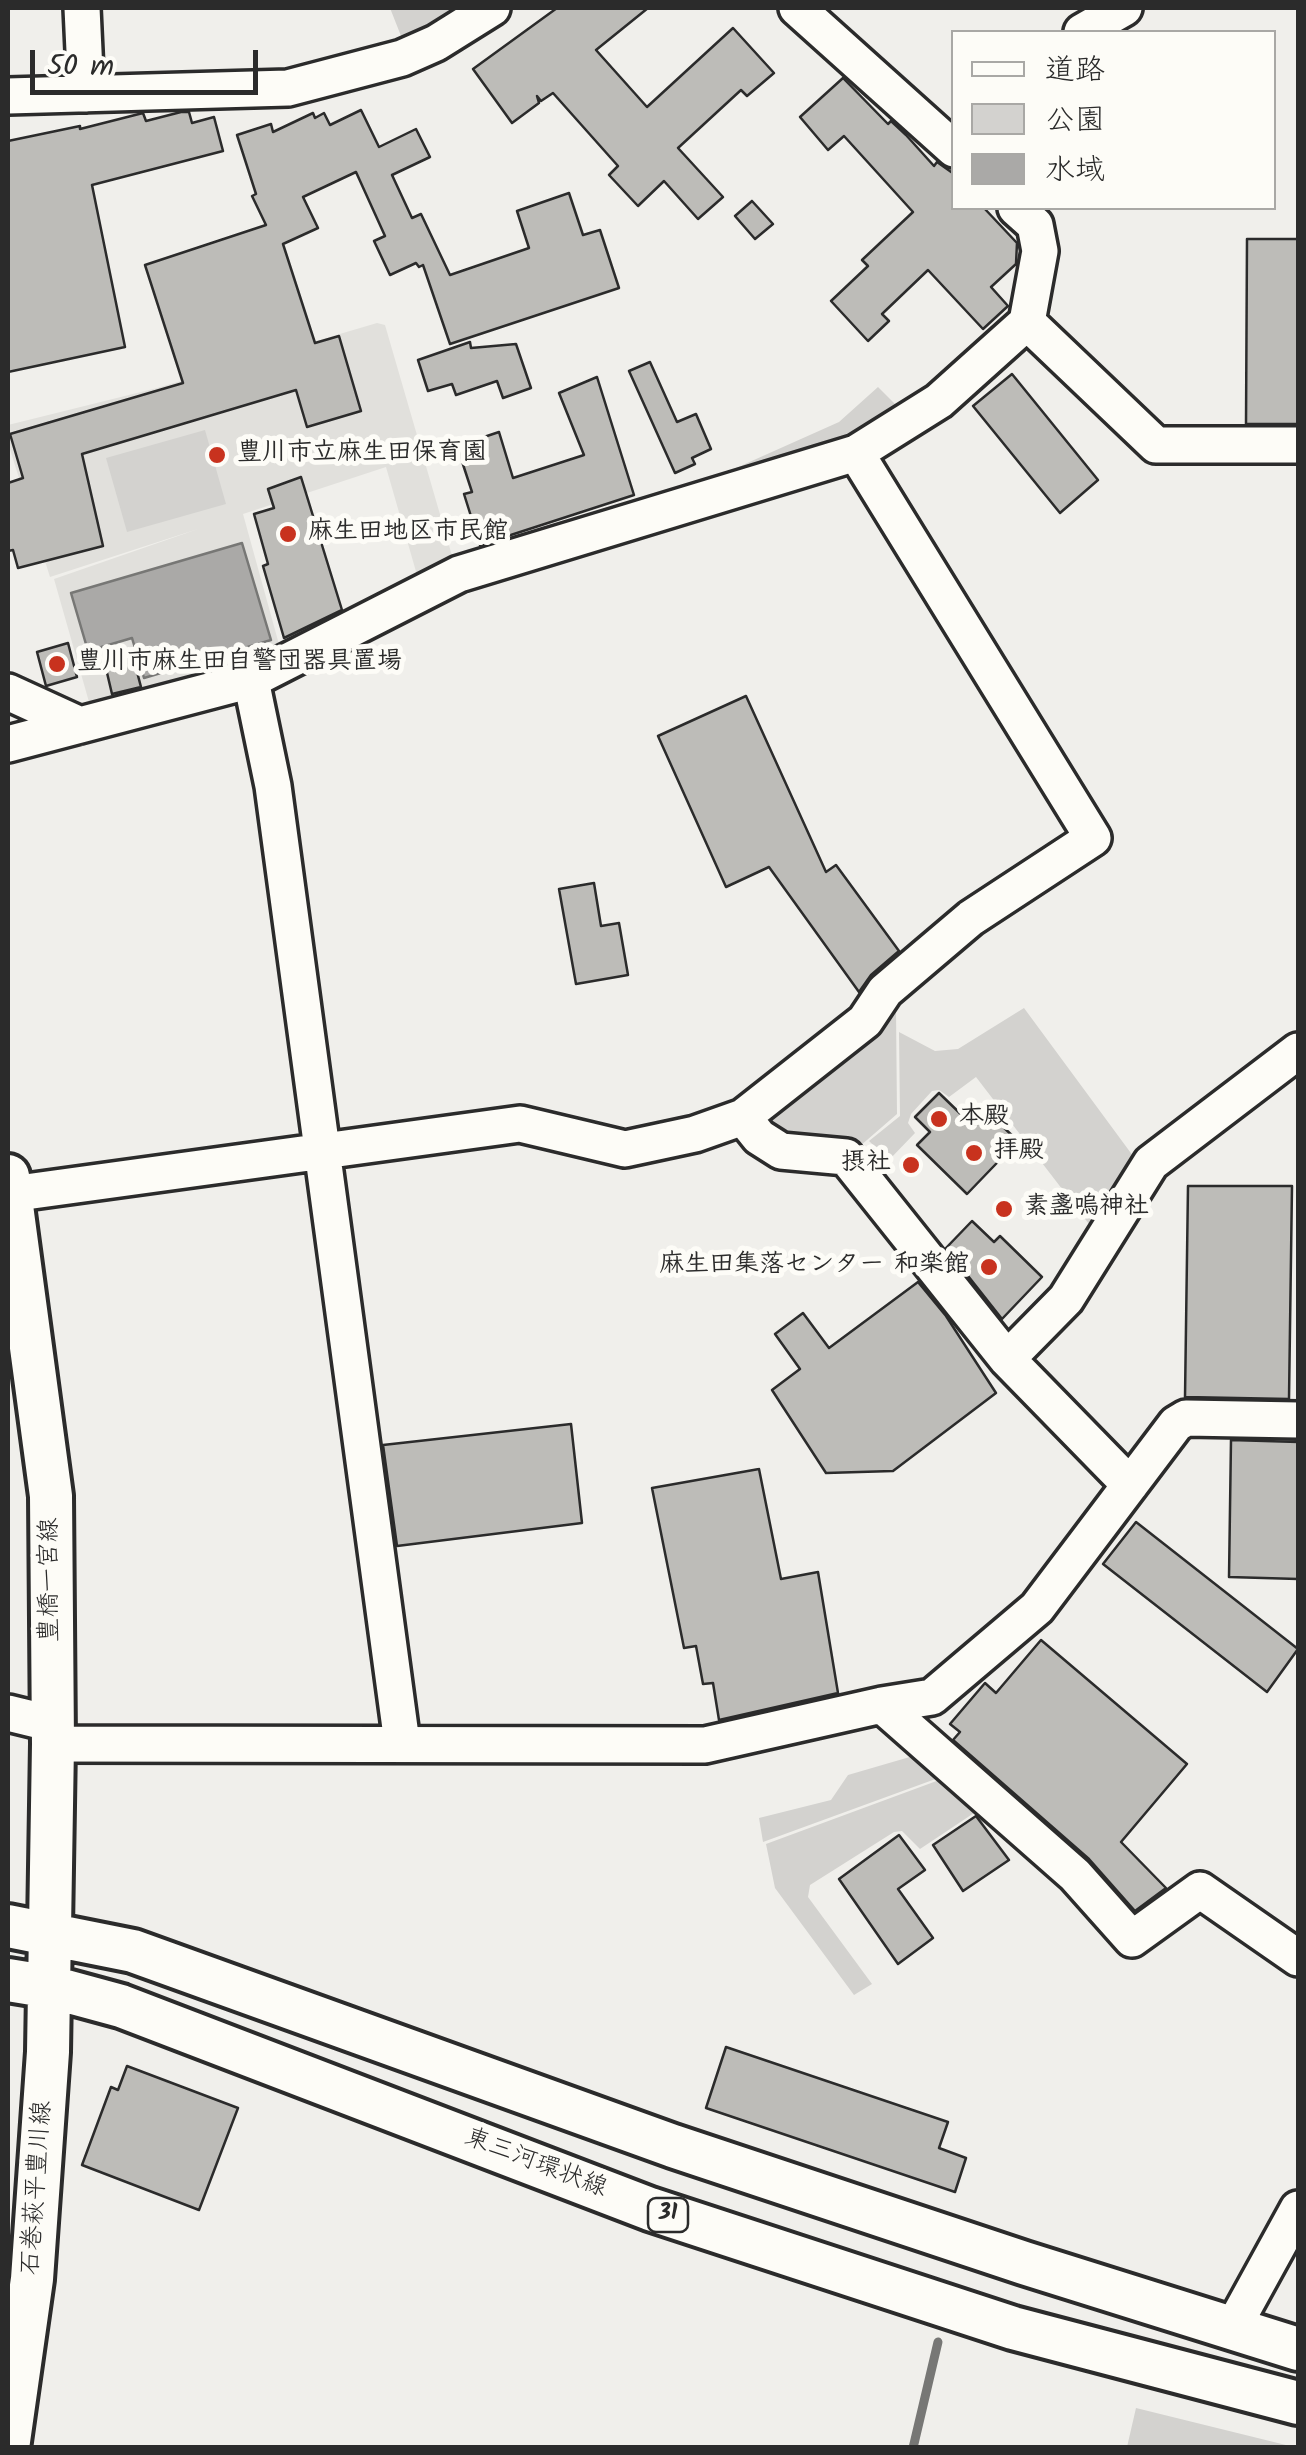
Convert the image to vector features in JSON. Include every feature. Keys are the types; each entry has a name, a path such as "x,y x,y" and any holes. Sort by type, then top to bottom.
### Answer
{"main road":[{"name":"豊橋一宮線","path":"9,1185 51,1496 51,1987"},
{"path":"8,1926 133,1951 672,2146 1298,2350"},
{"name":"東三河環状線","path":"8,1980 122,2006 650,2209 1013,2328 1298,2404"},
{"name":"石巻萩平豊川線","path":"8,2448 32,2278 51,1987"}],"street":[{"path":"82,8 86,94"},
{"path":"8,96 288,88 402,58 436,43 492,8"},
{"path":"796,8 948,136"},
{"path":"1086,30 1124,8"},
{"path":"8,744 250,680 459,574 856,453 939,402 1027,322 1040,251 1036,226 1018,210"},
{"path":"1027,322 1156,445 1298,445"},
{"path":"9,1185 320,1151 520,1124 625,1149 695,1134 744,1117 866,1021 884,991 971,918 1093,838 856,453"},
{"path":"250,680 273,786 402,1743"},
{"path":"8,692 80,725"},
{"path":"1007,1359 1066,1299 1151,1163 1298,1052"},
{"path":"744,1117 759,1136 781,1150 846,1156 1007,1359 1130,1486"},
{"path":"8,1713 53,1734 402,1743 705,1745 932,1697 1037,1608 1176,1424 1186,1418 1298,1420"},
{"path":"882,1705 1075,1875 1132,1939 1200,1890 1298,1958"},
{"path":"1232,2329 1298,2209"}],"shaded area":[{"name":"豊川市立麻生田保育園","path":"377,323 385,325 455,566 419,582 386,467 243,514 280,648 240,670 91,709 54,579 198,529 50,577 8,443 8,425 157,388"}],"green space":[{"path":"390,8 466,8 403,41"},
{"path":"878,387 898,407 849,441 739,473 736,468 839,422"},
{"path":"205,430 226,504 127,532 106,458"},
{"path":"888,1004 896,1009 897,1114 852,1153 762,1125 757,1118"},
{"path":"1024,1008 1136,1160 1092,1228 976,1077 949,1097 939,1090 932,1091 911,1114 908,1123 915,1133 889,1160 869,1141 900,1116 899,1032 935,1051 958,1049"},
{"path":"920,1754 941,1777 763,1842 759,1818 831,1800 848,1775"},
{"path":"942,1779 977,1811 920,1849 902,1831 894,1832 810,1885 808,1897 872,1984 854,1995 775,1888 766,1844"},
{"path":"1136,2408 1294,2447 1127,2447"}],"water":[{"path":"242,543 271,640 144,678 132,638 88,651 71,593"}],"building":[{"path":"557,8 648,8 596,50 647,107 733,28 774,73 747,96 741,90 678,148 723,197 698,219 664,181 638,206 609,175 618,166 553,93 541,101 537,96 539,103 512,123 473,69"},
{"path":"843,78 934,166 937,162 951,172 951,210 986,210 1017,243 1016,264 991,287 1008,306 983,329 928,270 882,314 889,321 868,341 831,301 868,266 862,260 913,212 844,136 828,150 800,117"},
{"path":"361,110 379,147 416,129 430,157 392,175 412,218 421,214 450,275 529,248 517,211 569,193 583,235 600,230 619,288 450,344 423,265 419,267 416,263 390,275 374,241 385,236 356,172 303,197 318,228 283,244 315,343 339,336 361,411 307,427 296,390 82,454 103,546 18,568 13,550 8,551 8,483 23,478 10,434 183,383 145,265 266,225 252,196 256,194 237,135 271,124 273,132 313,113 315,118 324,113 330,125"},
{"path":"189,112 192,123 214,117 223,151 92,185 125,347 8,372 8,141 143,113 146,121"},
{"path":"752,201 773,224 755,239 735,216"},
{"path":"1247,239 1298,239 1298,424 1246,424"},
{"path":"470,342 471,348 516,344 531,388 503,398 497,381 456,395 452,384 428,391 418,360"},
{"path":"650,362 677,422 696,414 711,449 692,458 695,464 675,473 629,371"},
{"path":"1012,374 1098,480 1060,513 973,406"},
{"path":"597,377 634,495 480,545 464,494 472,492 457,446 499,432 513,478 584,455 559,393"},
{"path":"301,477 342,610 284,638 263,566 268,564 254,514 274,508 268,489"},
{"name":"豊川市麻生田自警団器具置場","path":"68,643 77,677 46,686 37,652"},
{"path":"132,653 141,687 112,694 104,660"},
{"path":"746,696 826,872 836,865 899,951 871,975 859,992 769,867 726,887 658,736"},
{"path":"594,883 601,926 619,923 628,975 576,984 559,889"},
{"name":"拝殿","path":"939,1093 970,1123 984,1109 1018,1141 967,1194 917,1145 930,1132 915,1117"},
{"path":"1188,1186 1292,1186 1289,1399 1185,1397"},
{"name":"麻生田集落センター 和楽館","path":"972,1221 994,1242 1000,1236 1042,1277 1002,1319 946,1248"},
{"path":"918,1282 946,1316 996,1393 893,1471 826,1473 772,1390 800,1369 775,1334 803,1313 829,1348"},
{"path":"571,1424 582,1523 397,1546 383,1445"},
{"path":"1231,1440 1298,1442 1298,1579 1229,1577"},
{"path":"759,1469 781,1579 818,1572 838,1693 719,1720 713,1683 703,1684 696,1646 684,1648 652,1488"},
{"path":"1136,1522 1298,1649 1267,1692 1103,1564"},
{"path":"1041,1640 1187,1764 1121,1842 1166,1888 1135,1911 1089,1859 953,1740 960,1732 950,1724 985,1683 996,1693"},
{"path":"976,1816 1009,1860 963,1891 933,1845"},
{"path":"899,1835 925,1870 898,1889 933,1938 898,1964 839,1879"},
{"path":"726,2047 948,2122 939,2148 966,2158 955,2192 706,2108"},
{"path":"127,2066 238,2108 199,2210 82,2165 111,2087 118,2090"}],"waterway":[{"path":"913,2448 938,2342"}],"place":[{"name":"豊川市立麻生田保育園","path":"217,455"},
{"name":"麻生田地区市民館","path":"288,534"},
{"name":"豊川市麻生田自警団器具置場","path":"57,664"},
{"name":"本殿","path":"939,1119"},
{"name":"拝殿","path":"974,1153"},
{"name":"摂社","path":"911,1165"},
{"name":"素盞嗚神社","path":"1004,1209"},
{"name":"麻生田集落センター 和楽館","path":"989,1267"}]}
